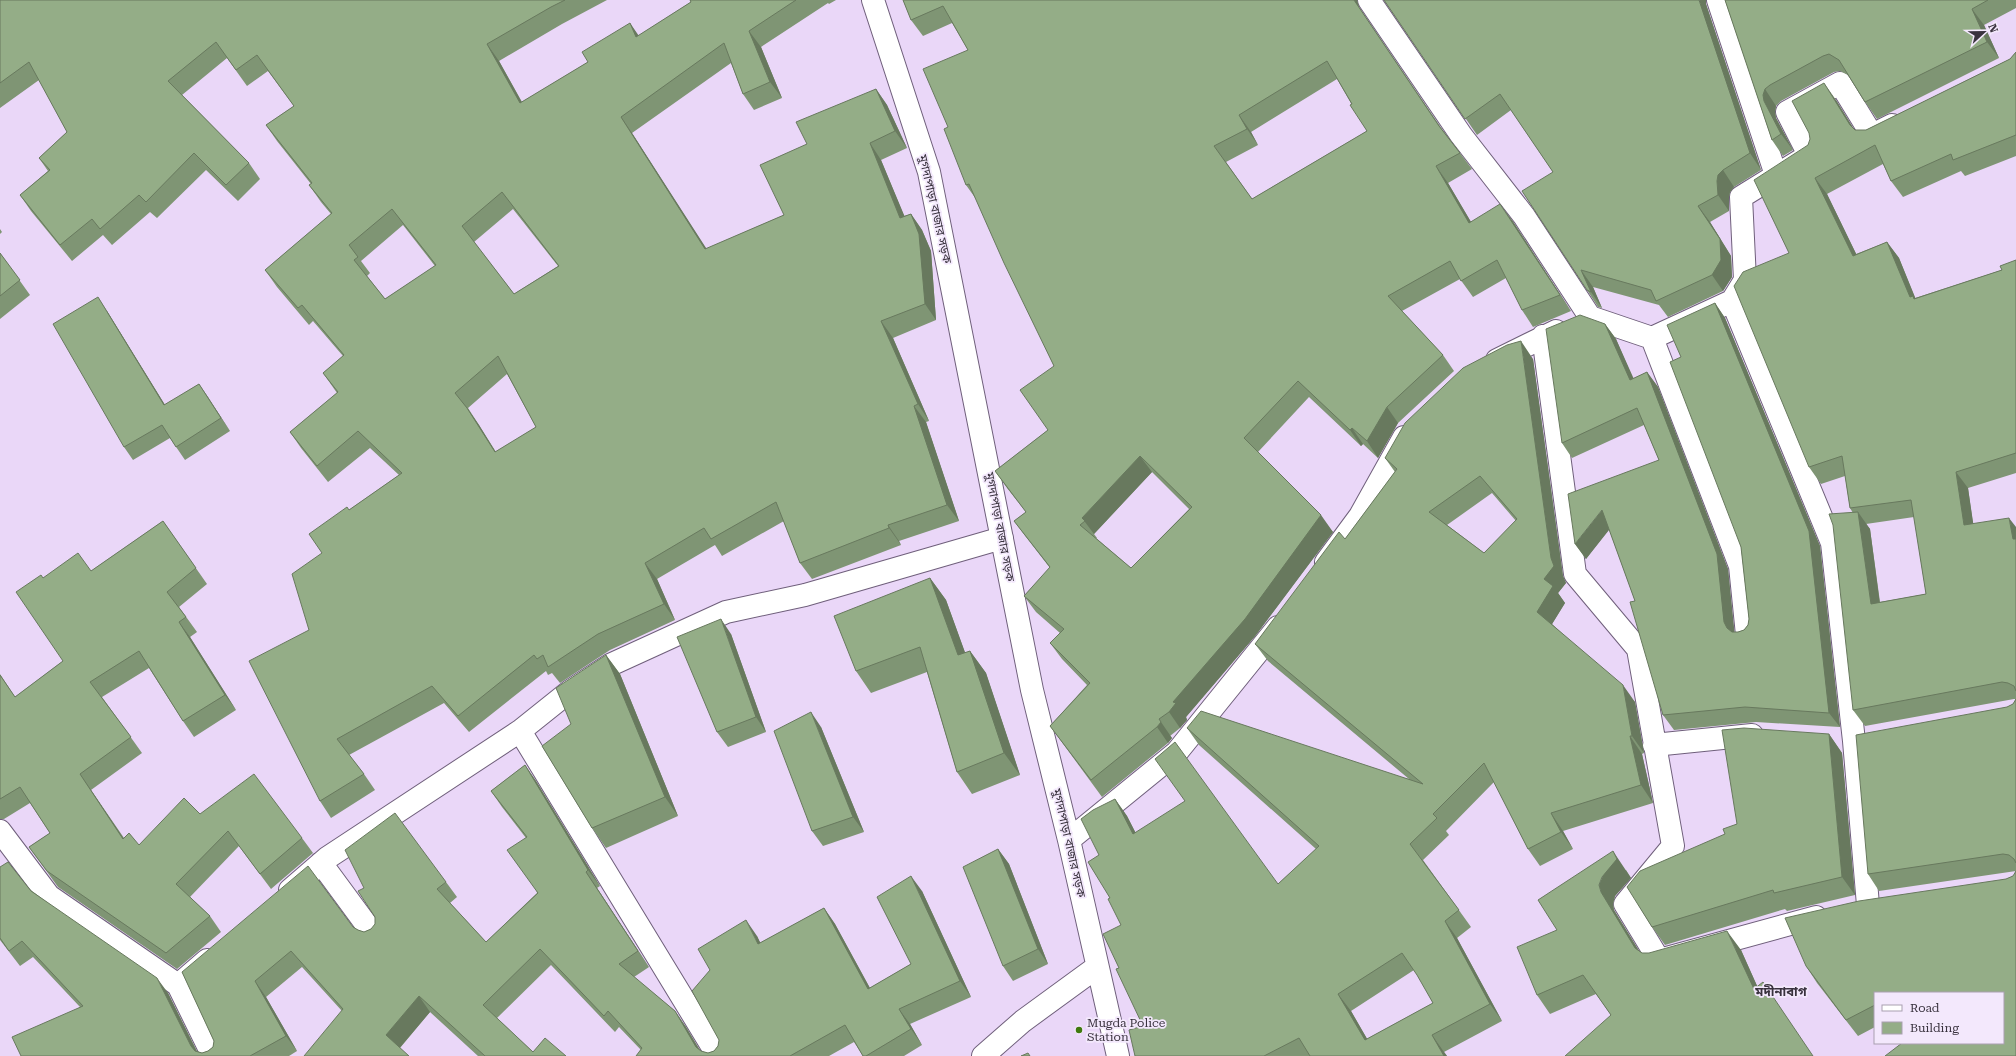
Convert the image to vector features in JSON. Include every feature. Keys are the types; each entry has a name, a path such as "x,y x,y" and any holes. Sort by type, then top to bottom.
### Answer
{"street":[{"name":"মুগদাপাড়া বাজার সড়ক","path":"873,0 929,172 1032,690 1069,840 1118,1056"},
{"path":"1369,0 1461,135 1524,216 1590,317 1652,338 1732,301 1745,280 1741,198 1809,155 1787,112 1840,83 1872,135 1913,115"},
{"path":"1718,0 1776,175"},
{"path":"1732,301 1832,543 1854,741 1868,905"},
{"path":"1482,368 1542,336 1590,317"},
{"path":"1542,336 1575,574 1638,649 1673,846 1625,904 1659,960 1800,920 1890,901"},
{"path":"1652,338 1740,566 1747,635"},
{"path":"1313,580 1360,516 1407,432 1418,422"},
{"path":"273,904 321,864 520,731 570,690 610,665 726,612 805,595 1002,538"},
{"path":"1069,840 1177,752 1266,643 1290,611"},
{"path":"520,731 718,1056"},
{"path":"1654,745 1757,734 1772,735"},
{"path":"1831,739 1854,741 1877,736"},
{"path":"0,831 49,896 178,985 213,1056"},
{"path":"321,864 374,935"},
{"path":"178,985 220,950"},
{"path":"983,1056 1023,1021 1097,967"}],"building":[{"path":"0,0 565,0 487,44 520,103 588,62 582,52 630,23 636,37 691,2 690,0 796,0 749,31 770,82 743,94 724,43 621,117 705,249 784,215 760,165 807,144 796,122 876,89 895,131 870,143 900,218 911,214 919,234 925,304 881,321 918,404 914,406 947,505 888,525 889,528 800,563 776,502 711,539 704,528 645,563 664,604 598,634 548,667 543,655 537,659 534,655 458,716 432,686 337,739 364,774 320,801 249,661 309,630 292,574 322,553 309,534 347,507 349,510 402,473 358,431 317,466 290,432 338,392 323,373 344,355 302,305 298,308 265,270 332,213 309,185 312,183 266,125 294,106 257,55 236,70 216,42 168,81 249,163 226,185 194,153 146,202 139,195 100,229 92,219 60,245 20,195 50,170 39,158 67,132 29,62 0,83","holes":["502,192 559,266 514,294 462,226","392,209 436,265 385,299 354,260 358,257 349,245","498,356 536,427 495,452 467,408 455,393"]},
{"path":"903,0 1354,0 1439,126 1460,153 1436,166 1469,223 1500,204 1560,295 1522,310 1497,260 1461,281 1450,261 1388,296 1443,355 1387,407 1367,441 1352,428 1350,430 1298,381 1244,438 1321,515 1245,619 1173,702 1176,703 1169,712 1159,719 1161,722 1157,727 1091,780 1050,726 1090,683 1050,643 1064,629 1024,596 1050,567 1014,521 1026,512 995,471 1048,430 1020,390 1054,366 1004,263 969,184 966,185 944,129 948,127 923,69 968,50 943,6 911,20","holes":["1327,61 1352,104 1350,105 1367,131 1252,199 1214,146 1247,129 1239,115","1140,456 1192,507 1131,568 1080,525 1085,521 1082,518"]},
{"path":"1384,0 1699,0 1750,153 1723,170 1718,175 1718,195 1698,206 1720,239 1721,260 1712,275 1656,301 1651,290 1581,270 1591,292 1587,290 1522,191 1553,172 1500,94 1465,119"},
{"path":"1725,0 1988,0 1972,9 1987,42 1865,102 1839,60 1829,54 1823,56 1765,89 1763,95 1764,101 1781,134 1772,140"},
{"path":"2016,52 2016,135 1953,160 1951,154 1891,181 1875,145 1815,178 1853,256 1887,242 1910,297 1913,296 1914,299 2002,270 2000,266 2016,260 2016,453 1956,472 1964,525 2009,518 2013,539 2016,539 2016,691 2014,686 2002,682 1853,710 1833,525 1829,514 1858,512 1871,604 1926,594 1911,500 1850,508 1842,456 1809,467 1734,286 1743,272 1789,253 1754,180 1808,145 1810,139 1809,133 1792,101 1824,83 1850,125 1855,130 1866,130 2010,59"},
{"path":"0,253 20,280 0,296"},
{"path":"98,297 164,405 199,384 221,418 176,447 162,425 124,447 53,324"},
{"path":"1715,303 1809,531 1829,713 1745,707 1663,715 1630,602 1635,601 1602,510 1575,544 1568,494 1659,460 1637,408 1562,443 1546,329 1580,315 1605,324 1630,380 1647,372 1717,554 1724,622 1727,628 1732,632 1744,630 1748,625 1749,619 1741,547 1670,362 1681,357 1667,325"},
{"path":"1521,341 1551,558 1554,566 1544,579 1553,586 1537,612 1623,685 1632,736 1630,736 1641,785 1551,813 1561,832 1528,849 1484,763 1433,814 1437,818 1410,844 1459,910 1445,921 1490,1004 1432,1035 1444,1056 1310,1056 1299,1038 1264,1056 1135,1056 1129,1030 1143,1026 1116,969 1119,968 1103,934 1121,925 1108,899 1110,898 1088,862 1099,855 1081,819 1093,810 1115,799 1133,834 1185,801 1155,759 1175,742 1278,884 1319,846 1187,728 1201,711 1423,784 1255,644 1339,532 1345,539 1397,469 1385,458 1405,423 1463,368 1507,345","holes":["1480,476 1517,519 1484,553 1429,512","1402,953 1433,1003 1365,1040 1338,994"]},
{"path":"163,521 196,568 167,592 186,617 179,622 225,695 183,721 139,651 90,682 131,737 80,774 123,839 129,833 139,845 184,798 200,814 254,774 302,838 260,874 228,831 176,884 210,916 166,953 47,871 29,847 50,833 20,787 0,799 0,675 15,697 63,661 16,592 41,575 43,578 78,553 91,571"},
{"path":"930,578 958,655 970,651 1004,753 957,772 920,647 856,671 834,616"},
{"path":"721,619 756,717 717,732 677,637"},
{"path":"606,655 665,797 592,828 542,746 571,724 556,688"},
{"path":"2016,699 2016,863 2009,855 2003,854 1868,874 1856,735 2007,707 2013,704"},
{"path":"811,712 853,817 812,831 774,731"},
{"path":"1744,728 1829,734 1842,877 1774,893 1773,890 1652,927 1627,887 1640,871 1725,834 1723,829 1737,824 1722,730"},
{"path":"525,765 588,870 586,872 638,951 619,964 675,1011 696,1047 701,1051 708,1053 714,1051 718,1046 719,1040 692,991 710,970 698,949 746,920 758,944 824,908 868,989 911,964 877,897 911,876 960,981 899,1009 911,1029 866,1056 863,1056 845,1025 790,1056 636,1056 642,1048 608,1011 604,1016 540,949 483,1005 533,1052 545,1038 566,1056 485,1056 419,996 386,1035 409,1056 304,1056 343,1009 291,951 255,981 286,1036 250,1056 21,1056 12,1037 83,1006 22,941 9,951 0,938 0,867 8,862 31,891 157,978 191,1046 195,1051 202,1053 213,1047 214,1041 182,972 308,866 353,927 364,932 371,929 375,924 375,917 358,891 364,888 345,850 395,813 446,882 437,889 486,942 538,893 507,850 527,837 491,791"},
{"path":"998,849 1038,949 1003,966 963,867"},
{"path":"1613,851 1617,859 1602,877 1599,885 1601,892 1635,948 1642,953 1649,953 1727,931 1754,989 1763,982 1813,1056 1565,1056 1611,1015 1583,975 1537,995 1517,947 1557,930 1538,900"},
{"path":"2016,871 2016,1056 1885,1056 1901,1044 2004,1044 2004,992 1874,992 1874,1006 1846,1020 1806,966 1785,918 1859,901 2006,879 2013,876"},
{"path":"1028,1053 1030,1056 1021,1056"}],"place":[{"name":"Mugda Police Station","path":"1079,1030"}],"district":[{"name":"মদীনাবাগ","path":"1781,991"}]}
